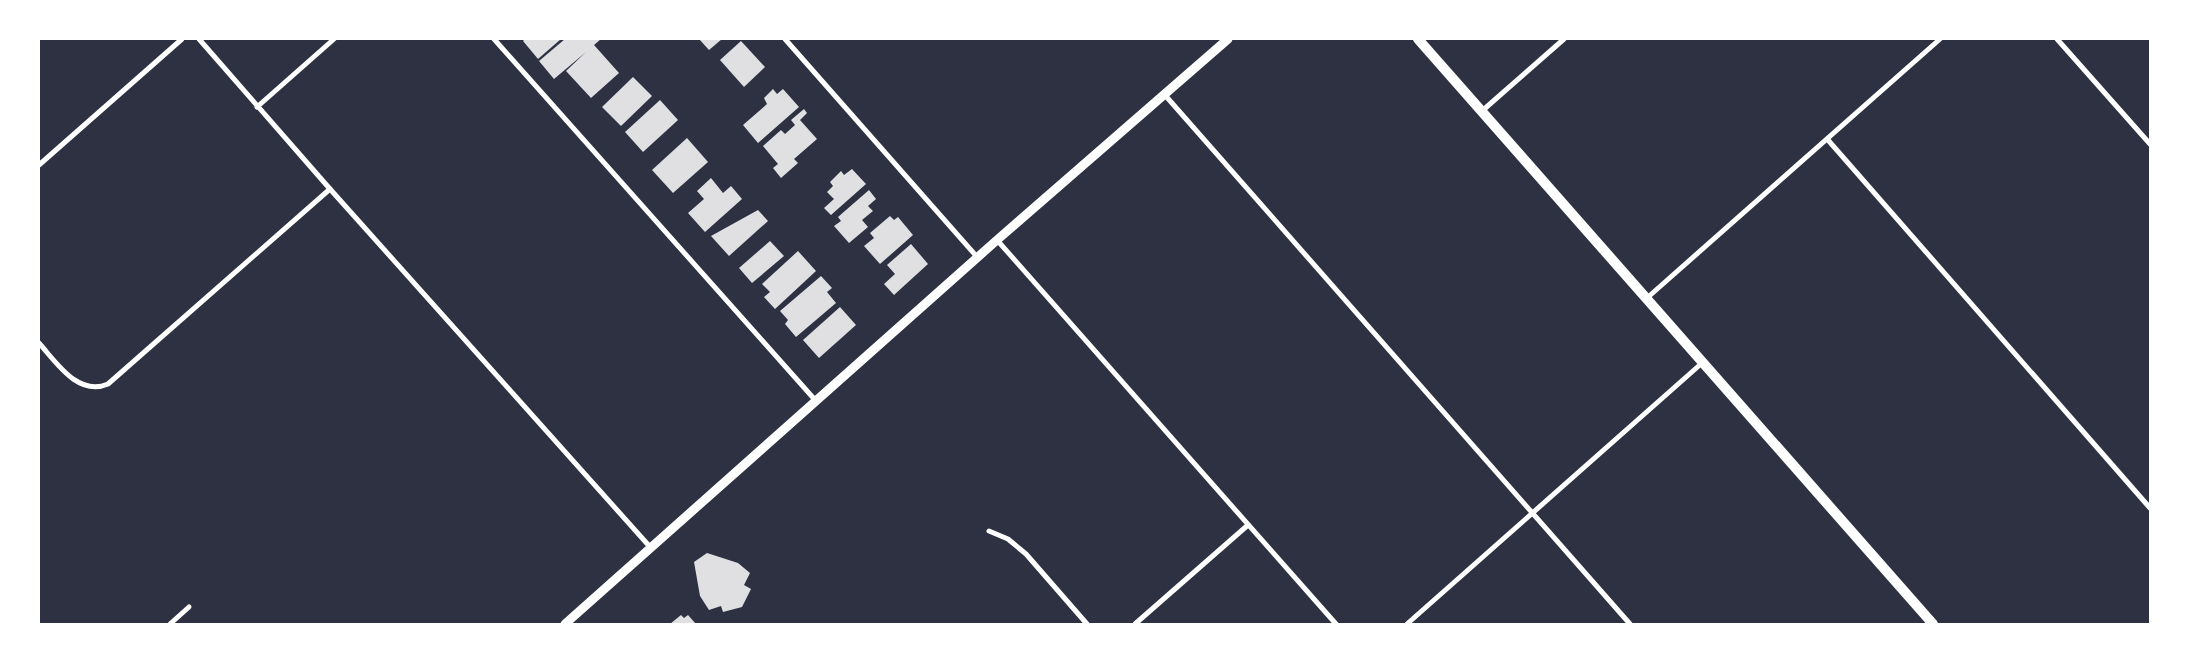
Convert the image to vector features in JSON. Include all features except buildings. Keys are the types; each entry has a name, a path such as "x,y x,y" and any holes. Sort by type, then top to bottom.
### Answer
{"main road":[{"path":"1418,39 1932,624"}],"street":[{"path":"39,165 182,39"},
{"path":"199,39 257,107 651,548"},
{"path":"257,107 334,39"},
{"path":"494,39 816,402"},
{"path":"785,39 978,258"},
{"path":"566,624 997,240 1228,39"},
{"path":"1482,112 1564,39"},
{"path":"1647,298 1940,39"},
{"path":"2057,39 2150,144"},
{"path":"1164,94 1630,624"},
{"path":"1828,140 2150,508"},
{"path":"39,343 76,382 96,388 108,384 330,189"},
{"path":"997,240 1336,624"},
{"path":"1407,624 1703,362"},
{"path":"1135,624 1248,525"},
{"path":"989,531 1008,539 1026,554 1087,624"},
{"path":"170,624 189,607"}]}
